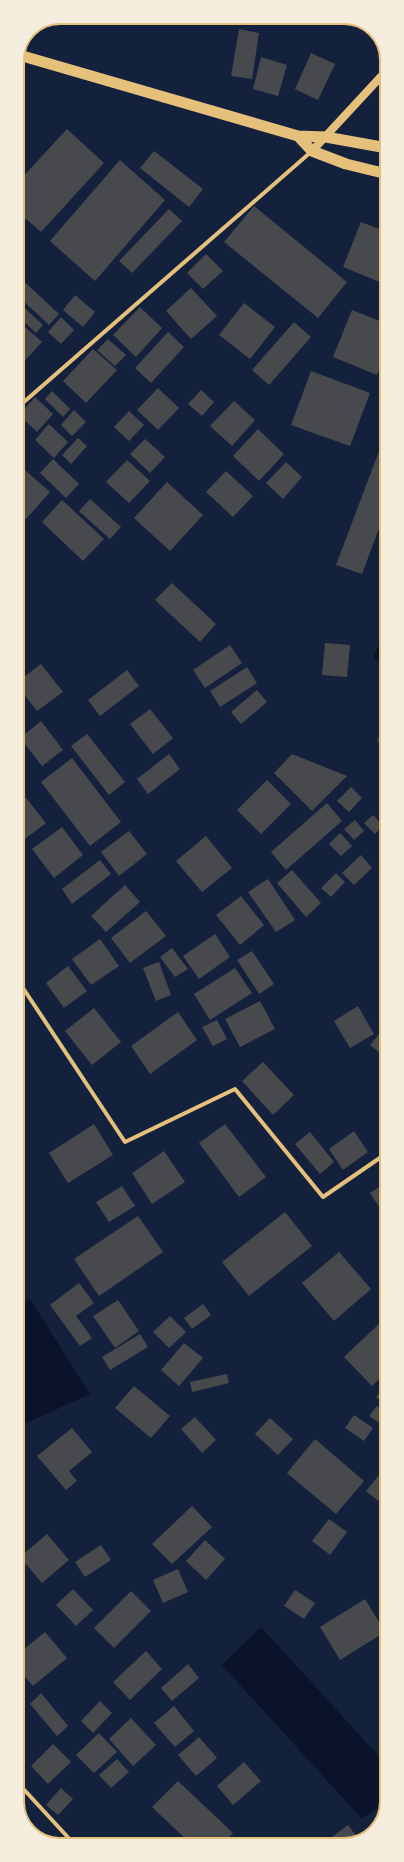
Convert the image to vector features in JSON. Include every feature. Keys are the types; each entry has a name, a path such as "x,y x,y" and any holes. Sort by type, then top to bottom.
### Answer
{"highway":[{"path":"24,57 298,136 326,137 380,147"},
{"path":"298,136 312,151 346,164 380,172"}],"main road":[{"path":"312,151 380,78"}],"street":[{"path":"24,402 312,151"},
{"path":"24,990 125,1142 235,1090 323,1197 380,1158"},
{"path":"24,1790 69,1838"}],"water":[{"path":"380,642 380,661 373,658"},
{"path":"30,1299 90,1394 24,1424 24,1302"},
{"path":"261,1627 380,1757 379,1806 362,1819 222,1665"}],"building":[{"path":"239,29 259,33 252,79 231,76"},
{"path":"311,53 335,64 318,100 295,89"},
{"path":"261,57 287,65 278,96 253,89"},
{"path":"67,129 104,163 41,232 24,217 24,175"},
{"path":"154,151 203,189 189,207 140,168"},
{"path":"120,160 165,200 95,281 50,241"},
{"path":"254,206 347,282 318,318 224,242"},
{"path":"169,209 182,221 132,273 119,261"},
{"path":"361,222 380,229 380,282 343,267"},
{"path":"206,254 223,271 203,289 187,273"},
{"path":"24,282 59,314 49,325 24,302"},
{"path":"191,288 217,316 191,339 166,311"},
{"path":"75,295 95,312 83,327 63,310"},
{"path":"244,303 275,327 250,359 219,335"},
{"path":"24,307 43,325 36,333 24,322"},
{"path":"140,307 162,328 136,357 113,335"},
{"path":"352,310 380,321 380,368 377,375 333,357"},
{"path":"61,317 74,330 61,344 48,332"},
{"path":"294,322 311,337 269,385 252,370"},
{"path":"24,326 42,342 24,362"},
{"path":"168,332 184,347 151,383 135,368"},
{"path":"108,339 126,355 115,366 97,350"},
{"path":"93,349 117,370 86,403 63,381"},
{"path":"311,371 370,393 350,446 291,425"},
{"path":"158,388 179,408 158,430 137,410"},
{"path":"201,390 214,402 202,416 188,404"},
{"path":"52,391 70,409 63,417 45,399"},
{"path":"35,397 53,414 37,432 24,420 24,409"},
{"path":"234,401 255,420 232,446 210,426"},
{"path":"74,410 86,422 72,436 61,425"},
{"path":"129,411 144,425 129,441 114,427"},
{"path":"49,424 68,442 54,458 35,440"},
{"path":"258,429 284,454 259,481 233,456"},
{"path":"78,438 87,446 71,464 62,455"},
{"path":"145,439 165,457 150,473 130,454"},
{"path":"380,449 380,526 362,574 336,565"},
{"path":"53,459 79,484 66,498 40,473"},
{"path":"127,460 150,481 129,503 106,482"},
{"path":"286,462 302,477 283,499 266,483"},
{"path":"24,469 50,492 26,519 24,517"},
{"path":"226,471 253,496 233,517 206,492"},
{"path":"167,482 203,515 170,551 134,518"},
{"path":"90,499 121,527 110,539 79,511"},
{"path":"62,500 104,539 83,561 42,522"},
{"path":"172,583 216,624 200,642 155,600"},
{"path":"325,643 350,645 347,677 322,675"},
{"path":"230,645 242,663 205,688 193,670"},
{"path":"41,664 63,692 37,711 24,694 24,677"},
{"path":"247,667 257,683 220,707 210,691"},
{"path":"127,670 139,686 100,716 88,700"},
{"path":"257,690 267,702 241,724 231,712"},
{"path":"150,709 173,738 153,754 130,724"},
{"path":"41,721 63,750 42,766 24,743 24,735"},
{"path":"87,734 125,782 109,795 71,746"},
{"path":"380,734 380,742 377,741"},
{"path":"169,754 180,769 148,794 137,779"},
{"path":"292,754 347,776 312,811 274,773"},
{"path":"72,758 121,822 90,846 41,782"},
{"path":"267,780 291,804 261,834 237,810"},
{"path":"351,787 362,798 349,812 337,801"},
{"path":"26,798 46,823 24,840 24,800"},
{"path":"327,803 342,821 286,870 271,852"},
{"path":"373,815 380,823 380,829 375,834 364,823"},
{"path":"355,820 364,831 354,840 344,829"},
{"path":"62,827 83,855 54,878 32,849"},
{"path":"129,831 147,854 119,876 101,852"},
{"path":"340,833 352,846 341,856 329,844"},
{"path":"206,836 232,868 202,892 176,861"},
{"path":"361,855 372,868 354,885 342,873"},
{"path":"100,860 111,874 72,904 62,889"},
{"path":"292,870 321,903 306,917 277,883"},
{"path":"336,873 345,882 331,897 321,888"},
{"path":"268,879 295,920 276,932 248,892"},
{"path":"125,885 140,902 106,932 91,916"},
{"path":"241,896 264,925 240,945 216,915"},
{"path":"146,911 166,936 130,963 111,938"},
{"path":"215,934 230,957 199,979 183,956"},
{"path":"100,939 119,966 91,985 72,959"},
{"path":"172,948 188,969 175,977 160,957"},
{"path":"252,951 274,984 259,994 237,960"},
{"path":"159,962 171,995 156,1001 143,968"},
{"path":"68,966 87,991 64,1008 46,983"},
{"path":"235,968 252,993 210,1020 194,994"},
{"path":"260,1001 275,1029 240,1047 225,1019"},
{"path":"358,1006 374,1034 350,1048 334,1021"},
{"path":"94,1008 121,1042 92,1065 65,1031"},
{"path":"178,1012 197,1040 150,1074 131,1046"},
{"path":"217,1020 227,1039 213,1046 202,1027"},
{"path":"380,1033 380,1053 370,1045"},
{"path":"263,1062 294,1095 273,1115 242,1081"},
{"path":"94,1124 113,1155 68,1183 49,1153"},
{"path":"225,1124 266,1177 239,1197 199,1143"},
{"path":"354,1131 368,1152 343,1170 329,1149"},
{"path":"310,1132 334,1162 320,1174 295,1144"},
{"path":"164,1151 185,1182 152,1204 132,1173"},
{"path":"122,1186 135,1206 109,1222 96,1202"},
{"path":"380,1187 380,1208 370,1193"},
{"path":"285,1212 312,1246 249,1296 222,1262"},
{"path":"138,1216 163,1252 99,1296 74,1259"},
{"path":"339,1252 371,1289 334,1321 302,1283"},
{"path":"79,1283 94,1303 76,1316 92,1338 80,1346 50,1305"},
{"path":"118,1300 139,1331 115,1348 93,1316"},
{"path":"203,1304 211,1315 192,1329 184,1318"},
{"path":"170,1316 186,1332 169,1348 153,1332"},
{"path":"380,1323 380,1378 372,1386 344,1357"},
{"path":"140,1334 148,1347 110,1370 102,1357"},
{"path":"184,1343 203,1358 179,1386 161,1370"},
{"path":"227,1374 229,1383 192,1392 190,1382"},
{"path":"134,1386 170,1416 151,1438 115,1408"},
{"path":"380,1392 380,1400 376,1397"},
{"path":"377,1406 380,1408 380,1423 369,1416"},
{"path":"354,1415 373,1428 364,1441 345,1428"},
{"path":"195,1417 216,1440 202,1453 181,1429"},
{"path":"270,1418 293,1439 278,1455 255,1434"},
{"path":"72,1428 92,1452 69,1471 77,1481 66,1490 37,1456"},
{"path":"315,1439 364,1481 336,1514 287,1473"},
{"path":"380,1474 380,1502 366,1491"},
{"path":"192,1506 212,1527 172,1564 152,1544"},
{"path":"329,1519 347,1532 330,1555 312,1541"},
{"path":"47,1534 69,1560 42,1583 24,1562 24,1554"},
{"path":"205,1540 225,1559 206,1580 186,1561"},
{"path":"101,1545 111,1560 85,1577 75,1562"},
{"path":"178,1569 188,1592 163,1603 153,1580"},
{"path":"73,1589 93,1610 76,1626 56,1605"},
{"path":"295,1590 315,1603 304,1619 284,1606"},
{"path":"131,1591 151,1611 114,1648 94,1628"},
{"path":"365,1599 380,1624 380,1635 340,1660 320,1627"},
{"path":"45,1632 67,1658 33,1686 24,1676 24,1649"},
{"path":"146,1651 162,1669 130,1700 113,1682"},
{"path":"188,1664 199,1678 172,1701 161,1688"},
{"path":"41,1693 68,1726 57,1736 30,1704"},
{"path":"100,1701 112,1713 93,1733 81,1721"},
{"path":"174,1706 194,1731 175,1747 154,1723"},
{"path":"131,1718 156,1745 133,1766 109,1739"},
{"path":"99,1733 117,1752 94,1773 76,1755"},
{"path":"199,1737 217,1758 196,1776 178,1755"},
{"path":"53,1744 71,1762 48,1784 31,1766"},
{"path":"117,1759 129,1772 111,1788 99,1775"},
{"path":"244,1762 261,1781 233,1805 217,1786"},
{"path":"178,1781 233,1833 228,1838 185,1838 152,1807"},
{"path":"61,1788 73,1799 58,1815 46,1805"},
{"path":"348,1825 356,1836 349,1838 331,1838"}]}
